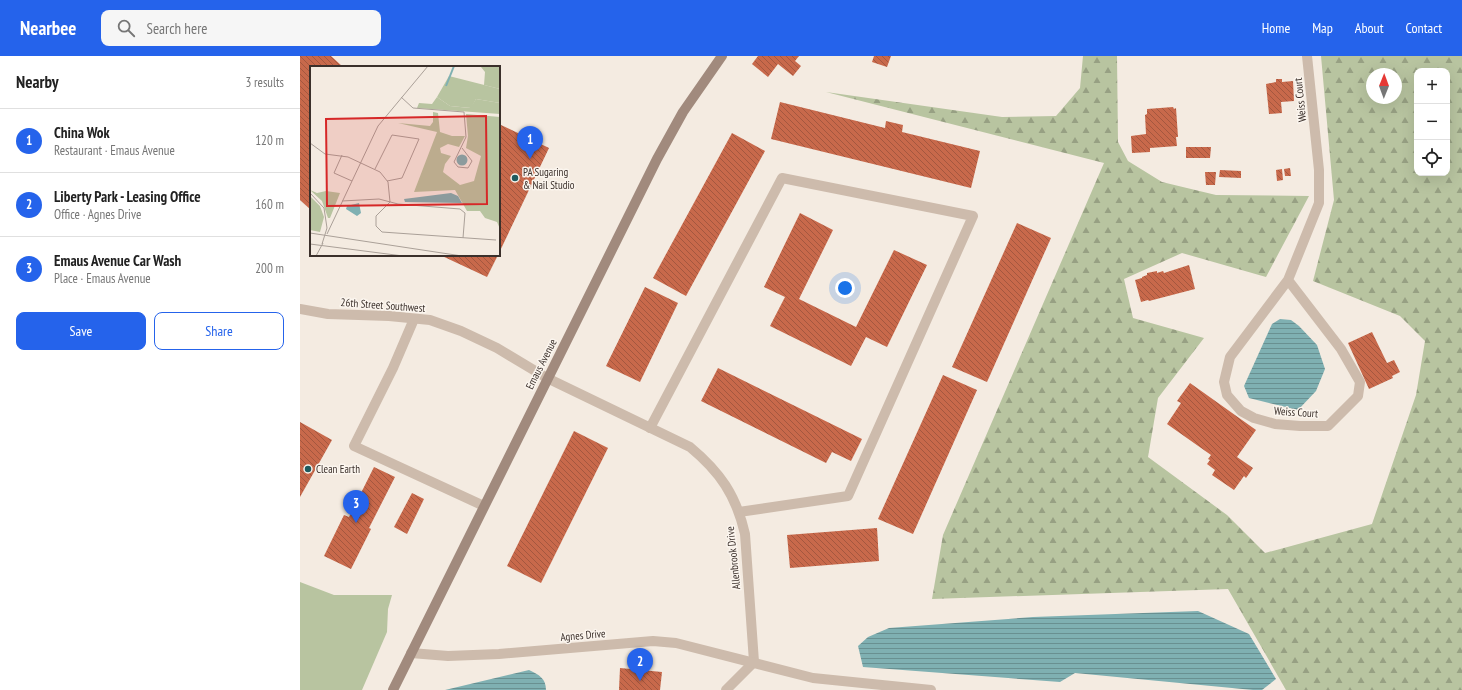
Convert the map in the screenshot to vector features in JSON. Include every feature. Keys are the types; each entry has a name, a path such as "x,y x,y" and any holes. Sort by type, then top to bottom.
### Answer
{"main road":[{"name":"Emaus Avenue","path":"392,690 657,159 683,112 722,56"}],"street":[{"name":"Weiss Court","path":"1288,280 1341,349 1360,382 1358,396 1328,426 1275,424 1254,418 1240,411 1227,395 1224,382 1230,357 1288,280 1319,202 1318,170 1307,56"},
{"path":"650,428 782,178 973,216 848,496 739,512"},
{"name":"26th Street Southwest","path":"300,309 328,314 389,316 430,320 461,331 497,348 547,378"},
{"path":"414,319 393,368 354,446 484,506"},
{"name":"Allenbrook Drive","path":"547,378 690,447 707,461 724,481 735,500 745,534 754,662"},
{"name":"Agnes Drive","path":"411,653 448,656 499,654 653,641 676,642 754,662"},
{"path":"726,690 754,662 813,678 931,690"}],"green space":[{"path":"1083,56 1117,56 1118,142 1128,161 1162,182 1216,195 1309,196 1266,277 1182,253 1124,279 1133,318 1204,338 1158,398 1148,457 1227,515 1265,553 1372,524 1416,395 1425,341 1400,316 1313,281 1334,200 1321,56 1462,56 1462,690 1286,690 1228,589 932,599 943,535 1104,163 826,92 1002,117 1056,116 1080,88"},
{"path":"300,582 334,595 392,595 388,609 387,632 362,690 300,690"}],"water":[{"path":"1280,319 1291,320 1299,326 1317,345 1325,369 1316,391 1298,410 1249,398 1244,386 1272,324"},
{"path":"1198,611 1249,634 1276,679 1262,690 1253,690 1075,673 1060,682 863,667 858,646 868,637 889,628 1033,617"},
{"path":"529,670 539,675 545,683 546,690 445,690"}],"building":[{"path":"300,56 331,56 342,66 310,66 310,209 300,200"},
{"path":"758,56 799,56 795,61 801,66 793,76 778,64 768,77 752,64"},
{"path":"874,56 891,56 887,67 872,62"},
{"path":"1276,79 1282,79 1282,82 1293,81 1294,101 1281,102 1282,113 1269,114 1266,84 1276,82"},
{"path":"780,102 885,128 886,121 903,125 902,132 980,151 971,188 771,139"},
{"path":"1173,107 1174,109 1176,108 1178,137 1176,137 1177,146 1150,148 1150,152 1132,153 1131,136 1146,134 1145,115 1147,114 1147,109"},
{"path":"501,125 549,148 500,251"},
{"path":"732,133 765,151 686,296 653,278"},
{"path":"1186,147 1211,147 1210,158 1186,158"},
{"path":"1290,168 1291,176 1285,176 1284,169"},
{"path":"1282,169 1283,180 1277,181 1276,170"},
{"path":"1220,170 1241,171 1241,178 1219,177"},
{"path":"1205,172 1216,172 1215,185 1206,185"},
{"path":"800,213 833,230 799,299 856,327 894,250 927,265 887,347 866,337 851,366 770,326 785,297 764,287"},
{"path":"1017,223 1051,238 987,382 952,367"},
{"path":"442,256 498,256 487,277"},
{"path":"1189,265 1195,289 1141,302 1135,280 1142,278 1147,275 1147,273 1157,271 1157,273 1163,271 1164,273"},
{"path":"645,287 678,303 640,382 606,366"},
{"path":"1372,332 1387,363 1394,360 1400,372 1392,376 1393,378 1369,389 1348,343"},
{"path":"718,368 862,439 851,461 832,452 826,463 701,401"},
{"path":"943,375 977,390 913,534 878,519"},
{"path":"1190,383 1256,430 1237,457 1253,468 1246,478 1244,476 1234,490 1212,475 1215,470 1207,464 1211,455 1167,424 1181,403 1177,401"},
{"name":"Clean Earth","path":"300,422 332,440 300,497"},
{"path":"574,431 608,448 541,583 507,566"},
{"path":"374,467 395,477 369,528 371,529 351,569 324,556 344,515 349,517"},
{"path":"412,493 424,499 407,534 394,527"},
{"path":"877,528 879,561 790,568 787,535"},
{"path":"620,668 662,672 660,690 619,690"}],"place":[{"name":"China Wok","path":"530,159"},
{"name":"PA Sugaring & Nail Studio","path":"515,178"},
{"name":"Clean Earth","path":"308,469"},
{"name":"Emaus Avenue Car Wash","path":"356,523"},
{"name":"Liberty Park - Leasing Office","path":"640,681"}]}
